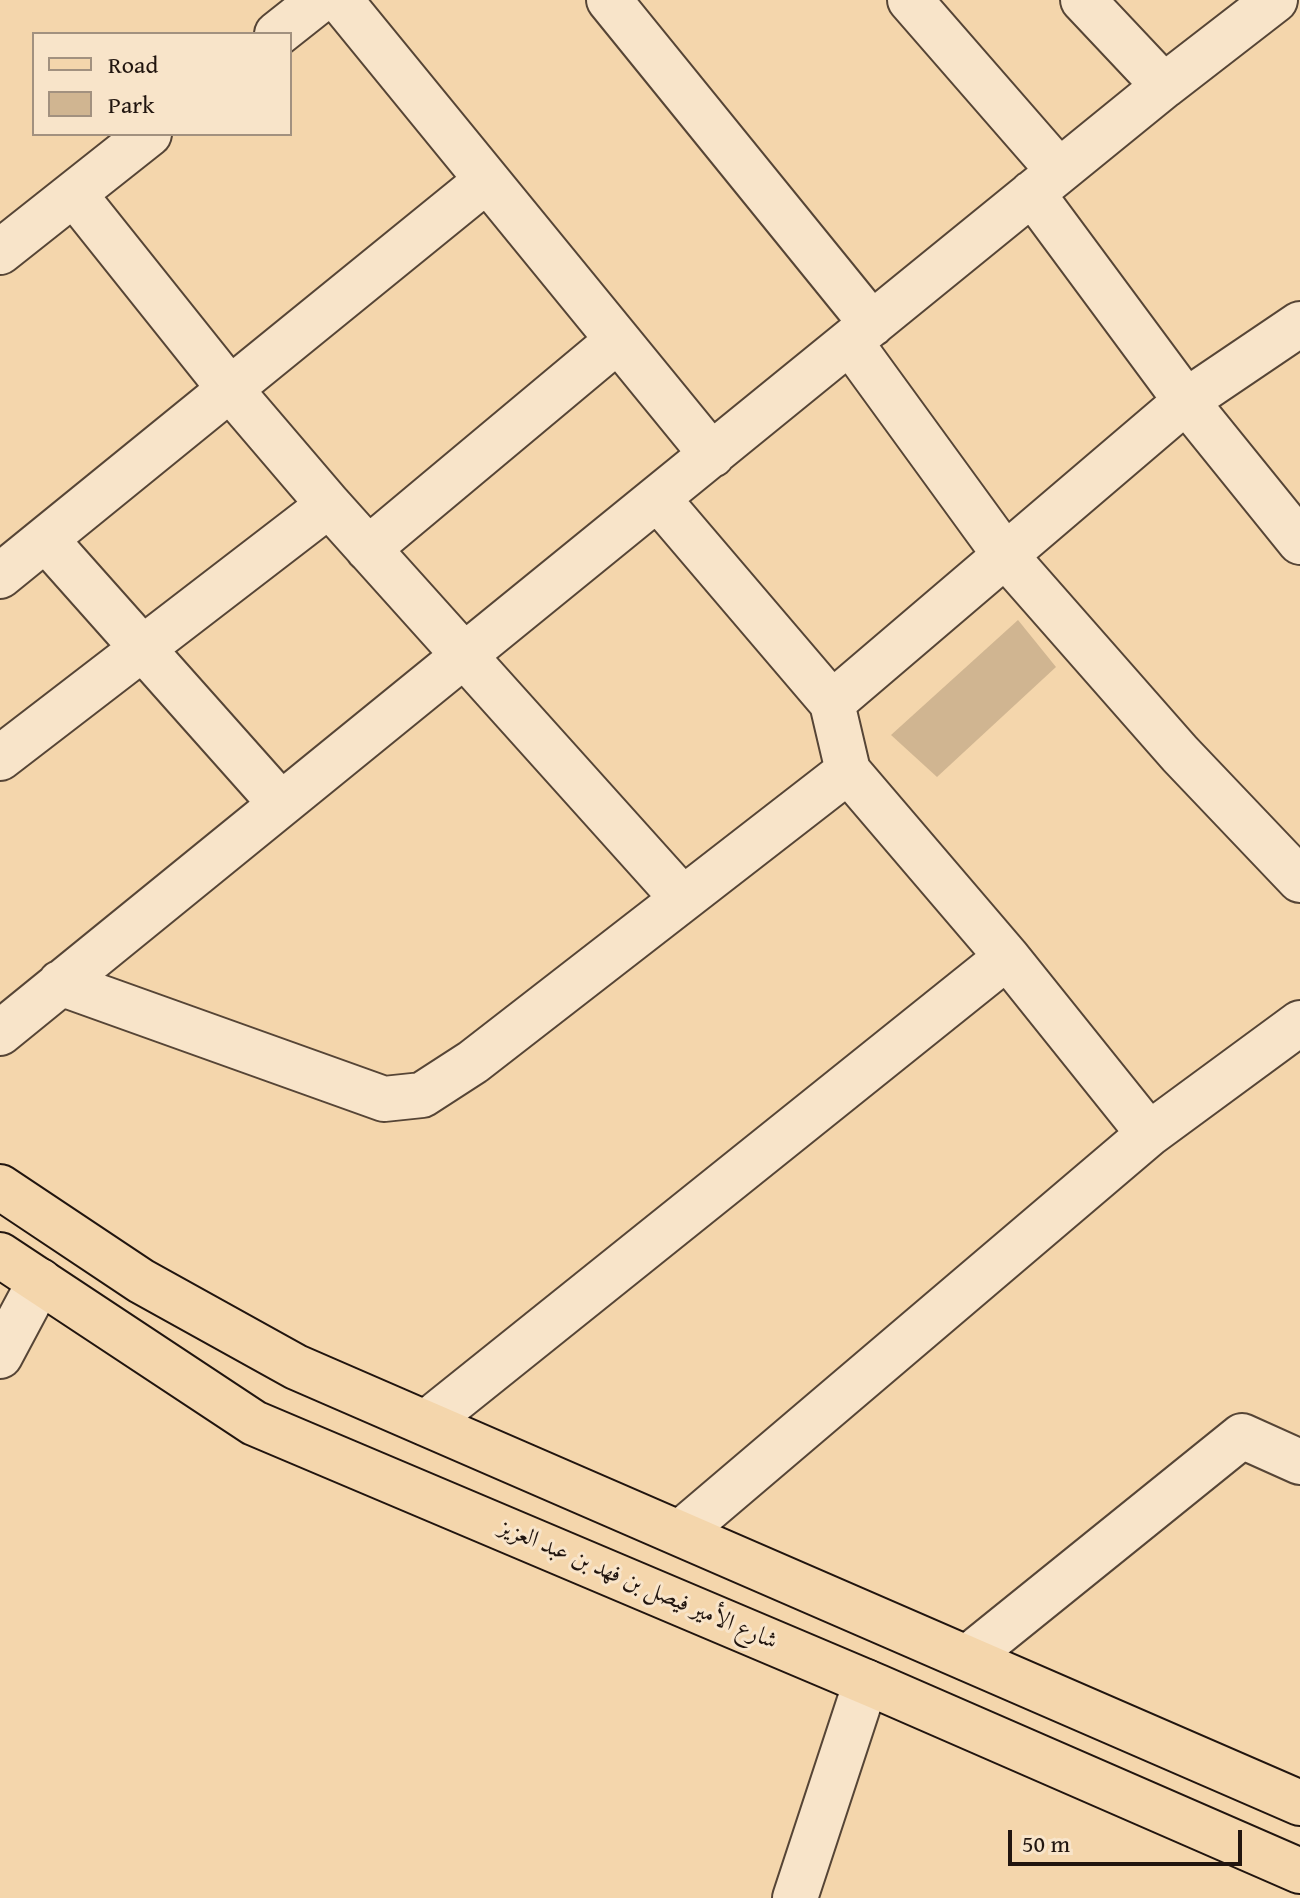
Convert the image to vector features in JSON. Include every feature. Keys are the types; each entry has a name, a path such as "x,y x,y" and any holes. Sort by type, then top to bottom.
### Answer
{"main road":[{"path":"0,1187 153,1289 296,1367 1300,1803"},
{"name":"شارع الأمير فيصل بن فهد بن عبد العزيز","path":"0,1255 254,1423 872,1684 1300,1871"},
{"path":"872,1684 924,1639"}],"street":[{"path":"280,32 320,0"},
{"path":"340,0 712,455"},
{"path":"609,0 861,333 1005,555 1180,754 1300,880"},
{"path":"910,0 1046,182 1186,401 1300,542"},
{"path":"1083,0 1164,86"},
{"path":"0,1033 1164,86 1275,0"},
{"path":"0,252 146,136"},
{"path":"0,576 47,541 229,388 487,180"},
{"path":"74,194 229,388 329,505 683,899"},
{"path":"832,703 1186,401 1300,324"},
{"path":"368,549 618,340"},
{"path":"658,499 832,703 848,771 1007,957 1149,1134"},
{"path":"0,758 329,505"},
{"path":"47,541 281,804"},
{"path":"60,983 384,1099 422,1095 473,1062 848,771"},
{"path":"426,1423 1007,957"},
{"path":"680,1533 1149,1134 1300,1023"},
{"path":"0,1356 40,1281"},
{"path":"967,1658 1242,1436 1300,1462"},
{"path":"795,1898 872,1684"}],"green space":[{"path":"1018,620 1056,667 937,777 891,735"}]}
